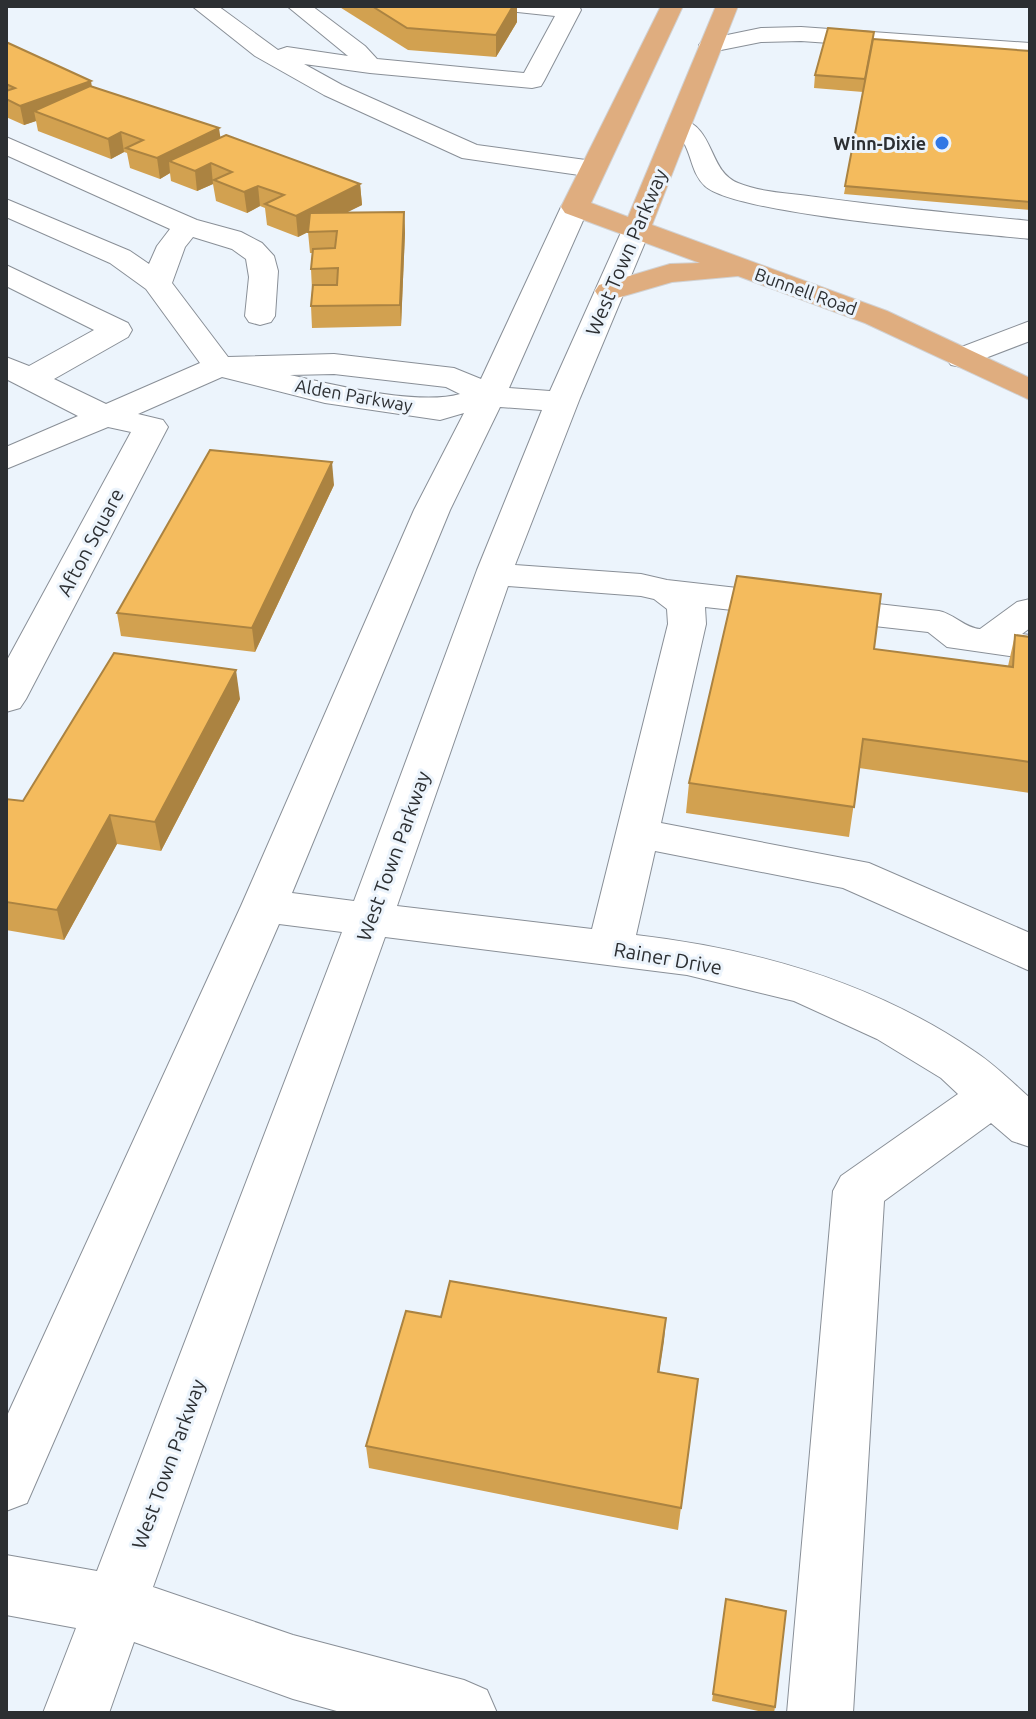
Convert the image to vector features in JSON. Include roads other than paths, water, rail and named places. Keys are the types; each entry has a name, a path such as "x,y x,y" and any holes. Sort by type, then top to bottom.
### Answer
{"main road":[{"path":"584,188 672,6"},
{"name":"West Town Parkway","path":"637,228 727,6"},
{"name":"Bunnell Road","path":"584,188 637,228 876,317 1030,390"},
{"path":"610,291 670,273 751,270"}],"street":[{"path":"6,1483 264,906 432,510 489,396 584,188 471,152 333,90 263,51 203,6"},
{"path":"298,6 357,51 370,66"},
{"path":"263,51 370,66 532,81 570,10 515,6"},
{"path":"711,45 761,35 801,34 1030,50"},
{"path":"679,126 697,139 707,171 713,180 725,187 859,212 1030,230"},
{"path":"6,145 178,221 249,246 261,256 264,268 260,316"},
{"path":"6,207 116,255 157,283 219,367 6,459"},
{"path":"116,255 178,221"},
{"path":"157,283 178,221"},
{"name":"West Town Parkway","path":"76,1713 338,999 372,917 494,574 561,402 637,228"},
{"name":"Afton Square","path":"6,274 117,330 18,373"},
{"path":"962,358 1030,330"},
{"name":"Alden Parkway","path":"219,367 325,393 440,410 489,396 561,402"},
{"name":"Afton Square","path":"6,699 151,427 104,416 18,373"},
{"path":"494,574 641,585 667,591 939,622 961,639 1030,647"},
{"path":"610,948 687,624 686,605 667,591"},
{"path":"987,643 1030,610"},
{"path":"638,833 853,874 999,937 1030,954"},
{"name":"Rainer Drive","path":"264,906 687,958 806,986 894,1026 958,1065 1011,1111"},
{"path":"820,1713 859,1191 1011,1111"},
{"path":"6,1585 115,1605 293,1667 464,1713"}],"place":[{"name":"Winn-Dixie","path":"942,143"}]}
